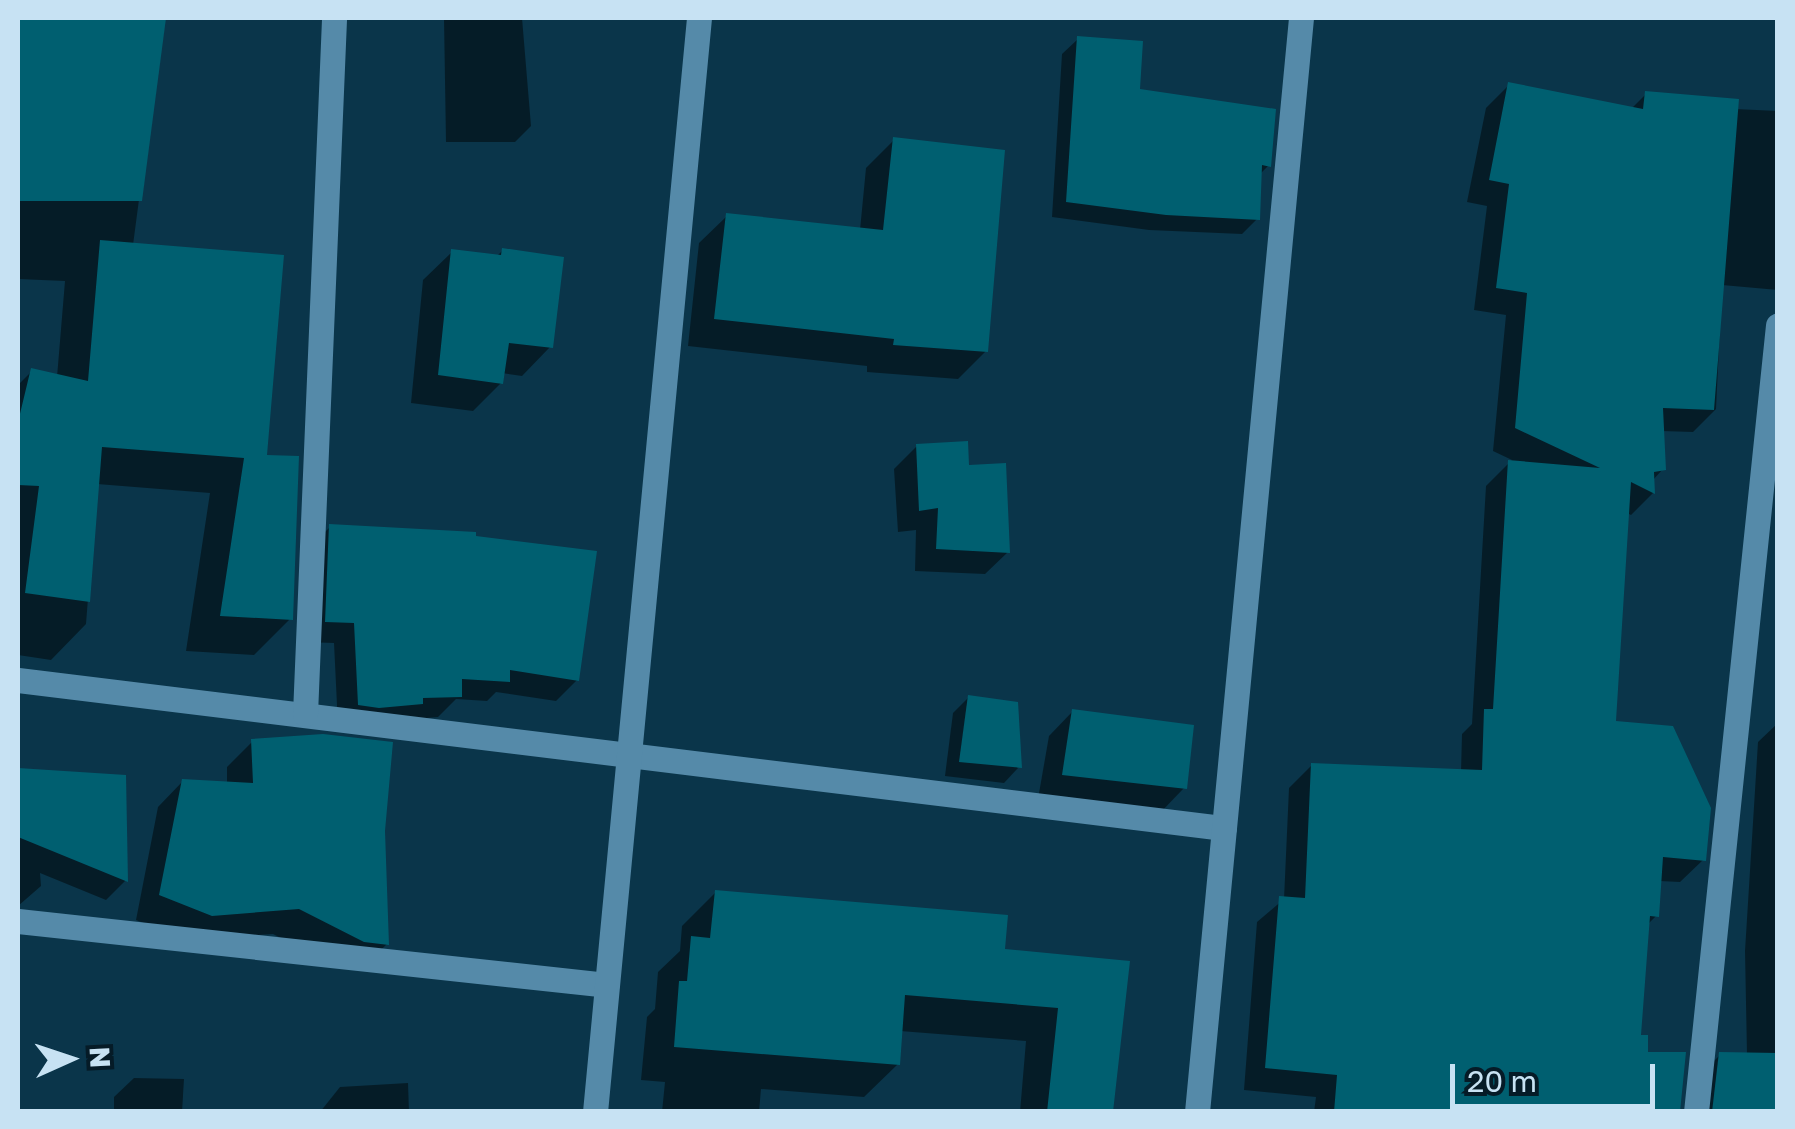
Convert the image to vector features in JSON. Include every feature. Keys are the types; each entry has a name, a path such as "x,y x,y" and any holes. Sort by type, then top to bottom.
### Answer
{"street":[{"path":"305,714 334,18"},
{"path":"595,1112 699,18"},
{"path":"1197,1112 1301,18"},
{"path":"1696,1112 1770,465 1778,325"},
{"path":"18,680 1224,828"},
{"path":"18,921 607,986"}],"building":[{"path":"18,18 166,18 142,201 18,201"},
{"path":"1077,36 1143,41 1140,89 1276,109 1271,167 1262,165 1260,220 1166,215 1066,202"},
{"path":"1508,82 1643,109 1645,91 1739,99 1714,410 1663,408 1666,470 1654,472 1655,494 1631,482 1616,721 1673,726 1711,808 1706,861 1663,857 1659,917 1650,916 1641,1035 1648,1035 1648,1052 1686,1052 1680,1112 1334,1112 1337,1075 1265,1068 1279,896 1305,898 1311,763 1482,770 1484,709 1493,709 1508,460 1600,468 1515,428 1527,293 1496,288 1509,184 1489,180"},
{"path":"893,137 1005,150 988,352 893,345 894,339 714,319 726,213 883,230"},
{"path":"100,240 284,255 267,455 299,456 293,620 220,616 244,458 102,447 90,602 25,593 39,486 18,485 18,422 31,368 88,381"},
{"path":"502,248 564,257 553,348 509,343 503,384 438,375 451,249 501,255"},
{"path":"968,441 969,465 1006,463 1010,553 936,549 938,508 919,511 916,444"},
{"path":"329,524 476,532 476,536 597,551 579,681 510,670 510,682 462,679 462,697 423,698 423,704 379,708 358,705 354,623 325,622"},
{"path":"968,695 1018,702 1022,768 959,762"},
{"path":"1072,709 1194,725 1187,789 1062,775"},
{"path":"323,734 393,742 385,831 389,945 364,942 299,909 212,916 159,895 182,779 253,783 251,739"},
{"path":"18,768 126,775 128,882 18,837"},
{"path":"715,890 1008,915 1005,949 1130,961 1113,1112 1047,1112 1058,1008 905,995 900,1065 674,1047 679,981 687,981 691,936 710,938"},
{"path":"1719,1052 1778,1053 1778,1112 1712,1112"}]}
